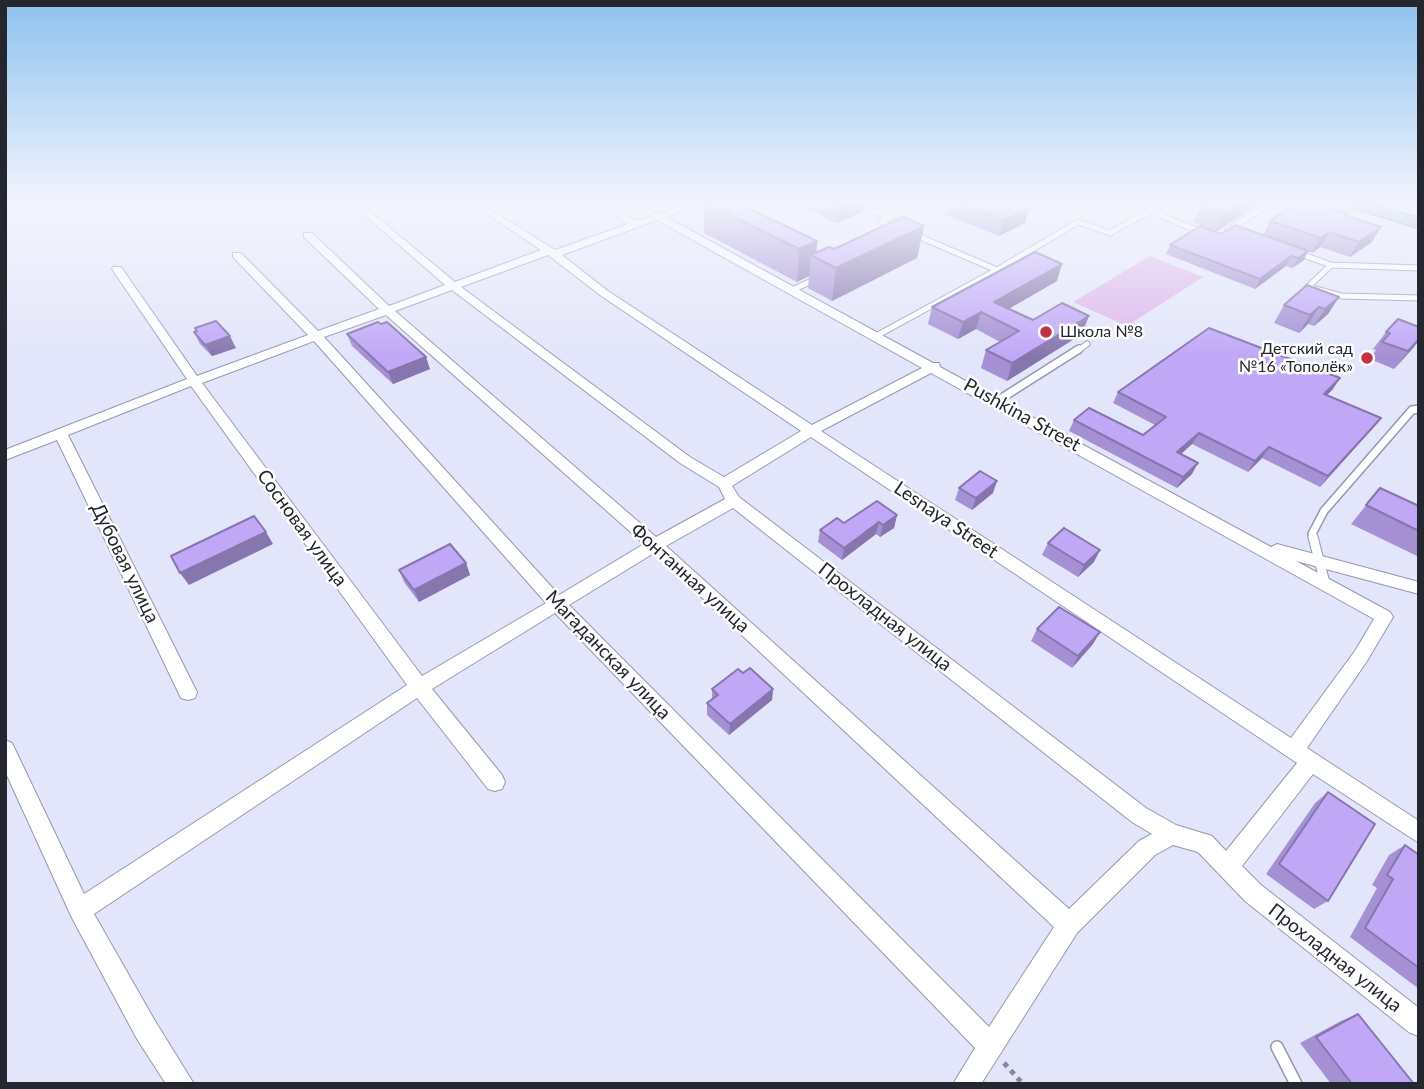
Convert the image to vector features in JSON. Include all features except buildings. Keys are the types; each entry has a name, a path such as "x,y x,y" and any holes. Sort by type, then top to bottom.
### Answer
{"street":[{"name":"Магаданская улица","path":"237,255 316,336 556,603 989,1045"},
{"name":"Фонтанная улица","path":"329,255 386,309 655,545 1069,925"},
{"path":"416,255 452,285 685,460 724,484 811,431 934,366"},
{"path":"5,455 386,309 543,255"},
{"name":"Lesnaya Street","path":"555,255 604,293 1419,833"},
{"name":"Pushkina Street","path":"728,255 934,366 1384,617 1303,756"},
{"name":"Сосновая улица","path":"117,268 194,381 419,687 495,782"},
{"name":"Дубовая улица","path":"61,433 188,692"},
{"name":"Прохладная улица","path":"724,484 733,501 1139,815 1171,834 1204,843 1253,893 1419,1024"},
{"path":"80,910 419,687 556,603 733,501"},
{"path":"1258,546 1419,588"},
{"path":"5,749 80,910 146,1030 181,1084"},
{"path":"1227,867 1303,756"},
{"path":"966,1084 1069,925 1147,848 1171,834"}],"lane":[{"path":"962,255 998,270"},
{"path":"876,336 1023,255"},
{"path":"1301,255 1331,265 1419,268"},
{"path":"1331,265 1308,287 1340,296 1419,298"},
{"path":"792,290 828,273"},
{"path":"997,401 1087,344"},
{"path":"1325,583 1312,534 1324,511 1412,410 1419,409"},
{"path":"1277,1047 1296,1084"}],"shaded area":[{"path":"1150,256 1203,277 1127,326 1073,302"}],"place":[{"name":"Школа №8","path":"1046,332"},
{"name":"Детский сад №16 «Тополёк»","path":"1367,358"}]}
